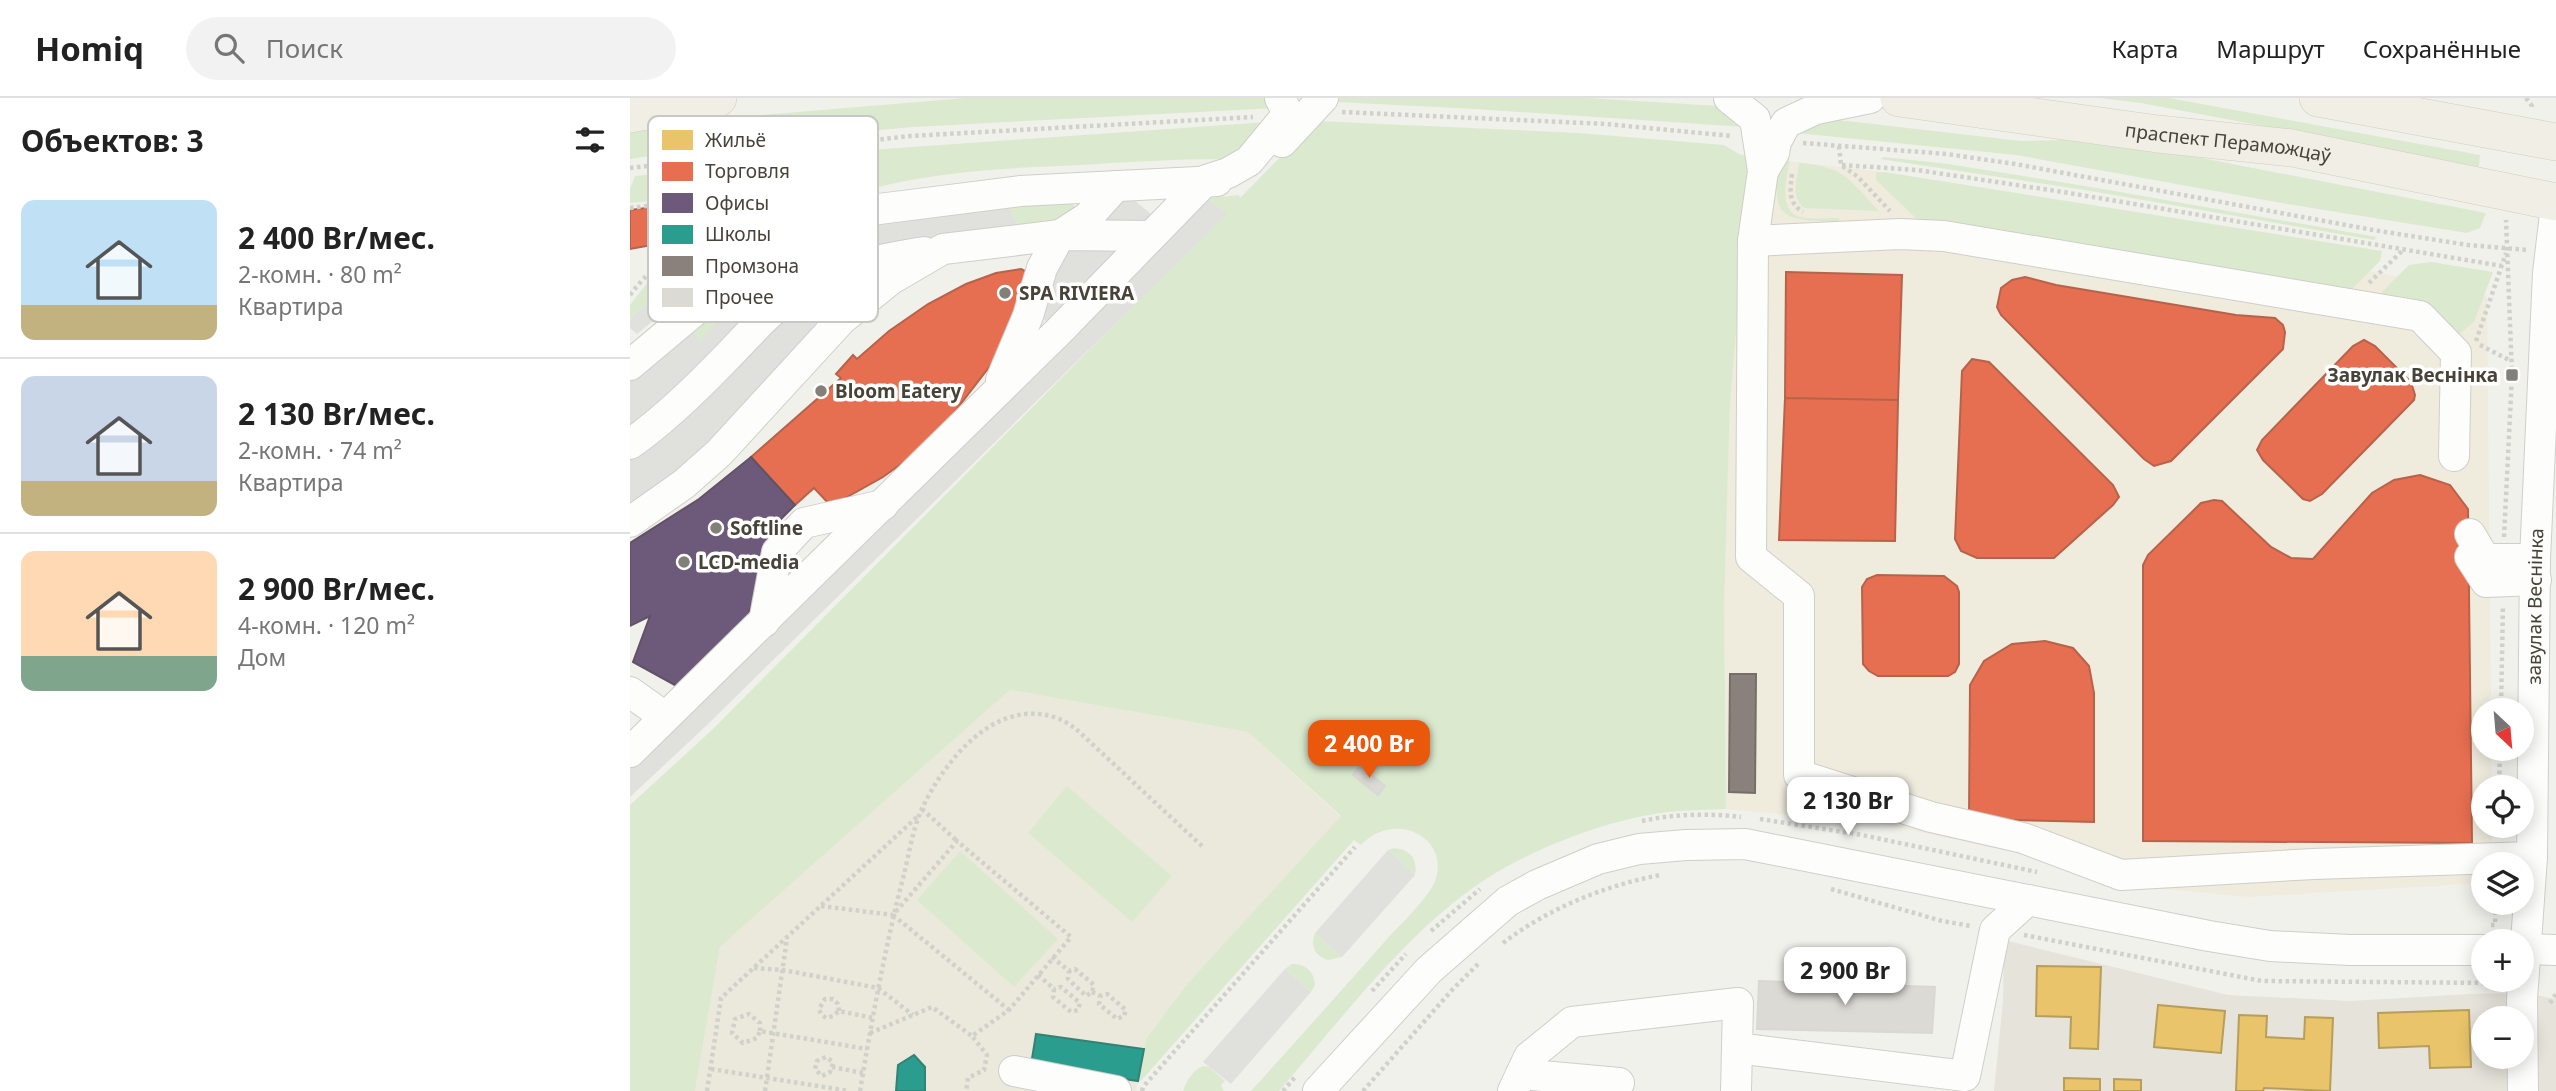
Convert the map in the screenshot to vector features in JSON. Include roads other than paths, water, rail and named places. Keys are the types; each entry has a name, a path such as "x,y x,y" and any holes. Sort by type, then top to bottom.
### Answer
{"main road":[{"path":"630,114 718,98"},
{"name":"праспект Пераможцаў","path":"1899,98 2158,134 2292,148 2556,204"},
{"path":"2318,98 2556,142"}],"street":[{"path":"1729,98 1755,119 1763,171 1753,241 1751,557 1799,596 1799,775 1931,817 2023,838 2121,876 2313,864 2471,859"},
{"path":"1763,171 1774,153 1786,123 1816,109 1870,98"},
{"path":"878,209 1020,191 1206,180 1233,183 1256,170 1307,113 1331,105"},
{"path":"630,752 996,393 1206,180 1249,161 1288,114 1271,107"},
{"path":"996,393 1028,316 1042,268 1060,235 1088,217 1116,186"},
{"name":"завулак Веснінка","path":"2532,852 2535,576 2550,251 2556,204"},
{"path":"1753,241 1900,234 1944,236 2420,316 2456,353 2454,456"},
{"path":"878,260 943,249 1060,235 1151,236"},
{"path":"878,289 890,279 943,249"},
{"path":"630,365 681,322"},
{"path":"630,444 680,405 762,322"},
{"path":"630,522 684,484 719,453 839,322"},
{"path":"764,622 777,552 804,523 883,505"},
{"path":"2470,545 2485,559 2503,570 2535,576 2556,611"},
{"path":"630,692 666,717"},
{"path":"1309,1081 1508,901 1537,884 1598,859 1651,848 1745,844 2034,887 2270,946 2350,950 2471,939"},
{"path":"1737,1048 1965,1076 1996,930 2034,887"},
{"path":"2534,949 2556,950"},
{"name":"завулак Веснінка","path":"2522,992 2523,1091"},
{"path":"1619,1083 1517,1082 1529,1057 1572,1022 1738,1003 1735,1091"},
{"path":"1014,1070 1116,1091"}],"place":[{"name":"SPA RIVIERA","path":"1005,293"},
{"name":"Завулак Веснінка","path":"2512,375"},
{"name":"Bloom Eatery","path":"821,391"},
{"name":"Softline","path":"716,528"},
{"name":"LCD-media","path":"684,562"}]}
